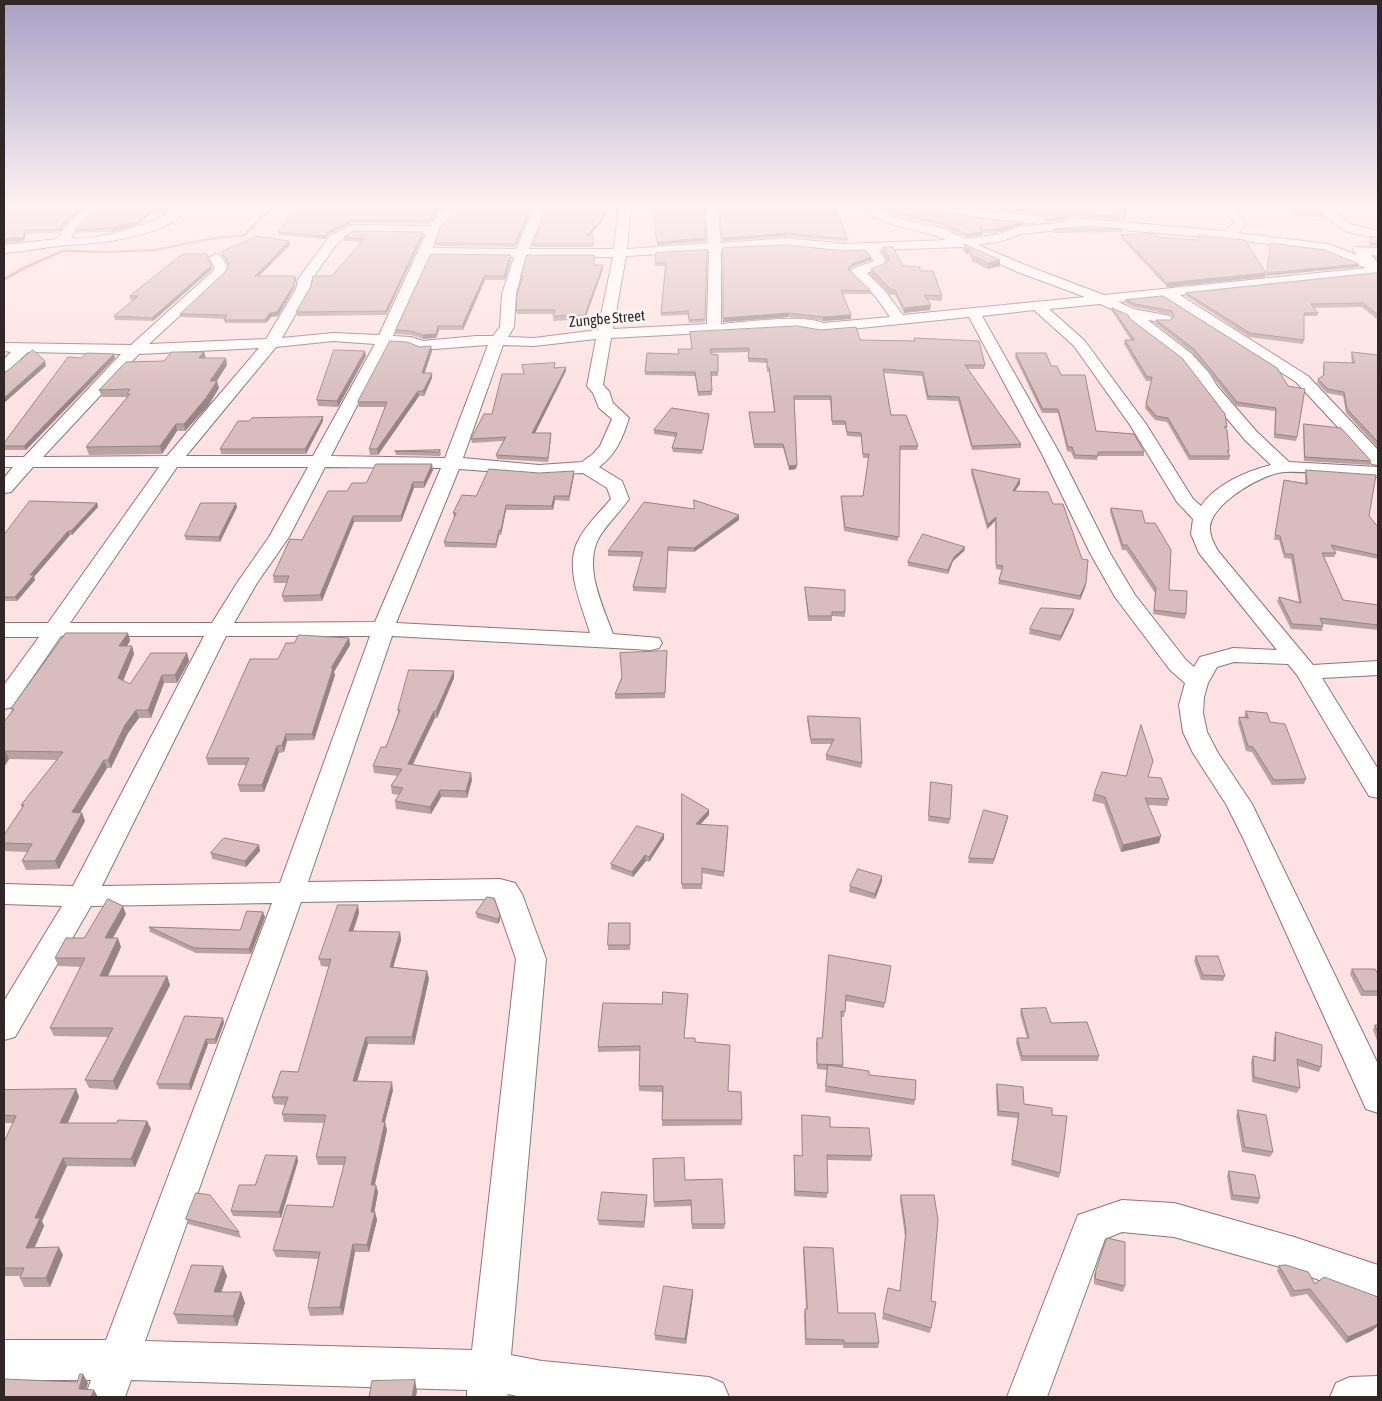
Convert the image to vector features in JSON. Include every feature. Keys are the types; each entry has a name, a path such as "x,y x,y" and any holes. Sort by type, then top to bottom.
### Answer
{"street":[{"path":"4,488 135,349 218,272"},
{"path":"4,702 171,463 271,343 303,289 305,279 310,272"},
{"path":"4,1028 82,896 219,629 247,583 279,537 384,340 416,272"},
{"path":"106,1397 117,1360 290,893 383,630 452,463 497,341 506,327 510,294 516,272"},
{"path":"4,462 452,463 539,470 586,467 594,463 613,441 621,418 605,405 601,392 595,386 616,272"},
{"path":"714,326 715,272"},
{"path":"858,272 875,285 888,300 899,320"},
{"path":"1032,272 1093,294 1130,313 1165,319"},
{"name":"Zungbe Street","path":"4,346 135,349 271,343 333,337 411,341 421,346 476,340 534,342 605,334 797,324 815,325 821,328 1346,272"},
{"path":"1107,298 1164,324 1166,311 1173,306 1211,294 1230,283 1298,275 1328,278 1348,272"},
{"path":"1165,292 1302,379 1378,460"},
{"path":"1107,298 1178,347 1206,378 1210,388 1251,436 1284,467"},
{"path":"1037,306 1079,343 1138,424 1186,502 1202,517"},
{"path":"972,312 1051,454 1100,553 1126,597 1178,665 1196,681"},
{"path":"4,367 25,347"},
{"path":"586,467 615,485 620,499 612,512 586,542 583,571 604,641"},
{"path":"1378,472 1284,467 1261,473 1234,486 1218,500 1202,517 1200,527 1202,540 1209,553 1301,664 1378,790"},
{"path":"4,630 383,630 651,643"},
{"path":"1378,668 1301,664 1234,655 1208,662 1196,681 1190,697 1192,723 1205,751 1238,802 1378,1099"},
{"path":"4,894 82,896 505,890 510,898 531,959 490,1384"},
{"path":"1028,1397 1091,1226 1122,1216 1174,1220 1294,1254 1378,1283"},
{"path":"4,1360 117,1360 490,1384 542,1381 709,1397"},
{"path":"1350,1397 1378,1396"}],"building":[{"path":"160,272 204,272 152,318 114,316 138,296 130,296"},
{"path":"225,272 259,272 255,276 295,276 294,285 277,312 270,313 265,320 224,320 227,315 180,314"},
{"path":"335,272 404,272 386,311 296,312 311,286 313,276 332,276"},
{"path":"423,272 505,272 504,276 484,276 462,326 438,326 436,334 423,335 411,331 396,330"},
{"path":"522,272 600,272 585,315 553,316 555,310 516,310 517,294 523,276 521,276"},
{"path":"665,272 706,272 705,319 689,320 688,311 661,313"},
{"path":"723,272 852,272 871,291 841,290 851,315 823,317 789,313 723,318"},
{"path":"874,272 933,272 942,296 924,295 931,305 904,308 895,290 891,290"},
{"path":"1157,272 1266,273 1167,283"},
{"path":"1378,273 1378,315 1363,303 1311,304 1318,313 1304,313 1304,340 1250,333 1186,293"},
{"path":"1163,296 1277,368 1288,386 1305,389 1297,437 1275,434 1276,408 1237,402 1194,349 1156,320 1171,320 1174,317 1172,311 1135,304 1126,300"},
{"path":"1112,308 1128,315 1130,319 1182,358 1225,414 1227,427 1224,427 1227,430 1229,451 1227,451 1230,456 1190,456 1168,418 1156,416 1146,404 1152,377 1147,377 1125,340 1134,340"},
{"path":"797,326 821,330 856,327 860,340 915,341 914,338 979,341 985,365 965,365 1021,444 972,446 959,397 928,396 923,372 883,369 891,415 906,415 918,446 900,446 899,537 845,527 841,496 863,496 869,454 863,454 861,433 847,432 845,421 832,421 831,396 794,396 797,465 789,466 783,444 754,444 749,412 775,412 767,359 748,358 749,348 710,349 711,354 718,355 718,372 711,372 712,391 698,392 695,372 645,372 647,353 679,354 678,349 692,349 690,332"},
{"path":"390,341 407,342 420,347 431,346 422,373 432,373 423,391 418,391 377,449 369,449 387,402 358,402"},
{"path":"33,350 45,361 4,398 4,374"},
{"path":"334,350 365,351 337,401 317,400"},
{"path":"172,352 204,352 199,358 226,358 210,381 217,381 206,398 184,424 176,424 160,446 86,447 130,394 127,394 130,389 99,390 126,362 164,361"},
{"path":"1352,352 1378,355 1378,442 1347,409 1344,392 1328,389 1318,379 1324,375 1324,362 1354,363"},
{"path":"87,353 114,354 24,446 4,446 4,443 68,357 81,358"},
{"path":"1016,353 1046,353 1051,366 1057,366 1061,375 1085,375 1096,431 1134,434 1144,452 1098,452 1098,456 1075,455 1072,447 1068,447 1058,409 1043,409"},
{"path":"555,363 554,368 566,367 532,433 551,433 548,458 496,455 506,437 471,439 484,414 492,414 502,374 524,374 522,365"},
{"path":"672,408 709,414 703,450 672,448 677,433 654,430"},
{"path":"323,417 305,449 220,449 238,421 249,421 252,418"},
{"path":"1304,424 1341,428 1371,461 1305,457"},
{"path":"440,450 439,452 395,451"},
{"path":"376,464 432,464 424,482 413,482 401,516 353,516 320,595 282,596 289,576 273,576 290,539 302,540 328,491 347,491 352,483 366,483"},
{"path":"489,469 539,473 574,471 569,496 554,496 552,506 506,505 496,544 444,542 456,513 453,513 462,495 476,496"},
{"path":"972,469 1020,479 1013,491 1048,492 1053,504 1063,504 1082,559 1088,560 1086,583 1080,596 999,580 1003,566 996,565 996,517 988,524"},
{"path":"1306,470 1376,475 1369,516 1378,527 1378,555 1331,545 1336,553 1322,553 1343,600 1378,605 1378,625 1320,618 1323,626 1292,624 1279,597 1301,603 1293,554 1285,554 1280,536 1275,535 1284,480 1307,484"},
{"path":"694,500 739,515 694,548 668,547 666,588 633,587 643,552 608,551 644,502 694,509"},
{"path":"30,501 97,503 71,531 68,531 30,575 34,575 15,597 4,597 4,535"},
{"path":"201,503 236,503 219,537 185,536"},
{"path":"1111,508 1142,511 1145,523 1155,523 1171,550 1169,590 1187,591 1186,614 1154,610 1156,588 1127,545 1123,545"},
{"path":"923,534 965,547 954,557 948,570 908,562"},
{"path":"805,587 845,590 845,612 832,612 832,616 809,616"},
{"path":"1041,608 1074,609 1061,636 1030,629"},
{"path":"66,633 128,633 119,646 132,646 118,678 130,684 151,653 187,653 175,675 162,675 148,710 136,710 125,725 108,760 104,760 72,812 82,813 55,861 22,861 32,844 4,843 4,835 24,805 21,805 63,752 5,751 4,753 4,722 14,709 11,709"},
{"path":"299,635 349,638 331,668 333,668 312,734 286,734 282,745 277,746 262,785 238,785 249,758 206,758 250,659 278,659 286,643 294,643"},
{"path":"667,651 665,693 615,694 622,678 620,653"},
{"path":"409,670 454,671 436,711 434,711 408,764 471,773 466,791 440,790 430,807 395,801 403,788 391,786 402,769 373,766 381,747 386,747 400,710 398,710"},
{"path":"1246,711 1267,713 1270,722 1285,724 1306,779 1274,780 1253,747 1248,746 1239,717 1248,718"},
{"path":"808,716 860,718 862,763 826,755 834,739 811,739"},
{"path":"1141,725 1153,761 1148,777 1161,778 1169,799 1145,798 1161,836 1123,845 1105,797 1094,794 1102,772 1126,776"},
{"path":"931,782 952,785 950,819 929,816"},
{"path":"682,794 709,810 696,824 728,826 724,872 702,868 702,884 682,884"},
{"path":"984,810 1008,816 994,859 969,858"},
{"path":"637,826 664,834 649,857 645,855 632,872 611,864"},
{"path":"224,838 259,845 245,861 211,853"},
{"path":"858,869 882,876 875,894 850,886"},
{"path":"487,897 494,898 500,915 498,919 476,913"},
{"path":"108,899 123,906 105,938 118,938 100,976 167,976 113,1081 85,1080 113,1028 50,1028 85,958 55,958 66,938 84,938"},
{"path":"338,905 358,905 349,931 400,932 390,967 427,971 412,1037 366,1037 353,1081 392,1082 382,1122 385,1122 371,1185 376,1185 371,1212 375,1212 367,1245 353,1244 340,1307 308,1308 320,1252 273,1250 287,1205 333,1207 346,1157 316,1157 326,1115 282,1114 288,1097 272,1097 281,1071 298,1072 331,959 319,959"},
{"path":"247,911 263,912 249,949 194,948 149,927 240,930"},
{"path":"609,923 630,923 630,945 608,945"},
{"path":"829,955 891,966 885,1003 846,995 845,1012 841,1011 843,1065 817,1064 817,1038 822,1038"},
{"path":"1196,956 1218,956 1225,976 1203,975"},
{"path":"1352,969 1375,969 1378,974 1378,991 1364,991"},
{"path":"663,992 688,994 684,1038 695,1038 695,1042 730,1045 728,1091 741,1092 742,1120 662,1120 663,1086 639,1086 640,1046 598,1047 603,1003 662,1004"},
{"path":"1046,1008 1051,1023 1087,1022 1099,1056 1022,1056 1017,1038 1029,1038 1021,1009"},
{"path":"185,1016 223,1018 215,1039 206,1039 189,1084 157,1084"},
{"path":"1276,1032 1322,1045 1321,1067 1297,1059 1300,1088 1254,1077 1253,1056 1275,1061"},
{"path":"828,1065 869,1071 869,1075 916,1080 915,1100 826,1086"},
{"path":"997,1084 1023,1087 1024,1104 1052,1108 1052,1115 1067,1116 1060,1173 1012,1160 1019,1113 999,1111"},
{"path":"76,1089 60,1123 117,1123 118,1120 147,1121 131,1159 63,1158 35,1218 40,1218 26,1248 59,1247 46,1278 20,1278 24,1268 4,1268 4,1142 16,1116 4,1115 4,1090"},
{"path":"1238,1110 1266,1115 1273,1152 1245,1147"},
{"path":"802,1115 830,1117 830,1127 869,1128 872,1156 827,1155 828,1193 795,1191 794,1155 802,1156"},
{"path":"266,1155 297,1156 279,1212 231,1211 239,1185 255,1185"},
{"path":"684,1158 685,1180 722,1179 725,1224 692,1224 691,1200 654,1202 653,1159"},
{"path":"1229,1171 1255,1175 1260,1198 1233,1195"},
{"path":"602,1192 647,1195 644,1222 598,1220"},
{"path":"196,1193 210,1195 239,1232 186,1219"},
{"path":"901,1195 934,1195 938,1220 931,1301 936,1302 931,1328 883,1313 888,1288 900,1291 906,1231"},
{"path":"1107,1238 1125,1242 1125,1286 1095,1279 1096,1270"},
{"path":"804,1247 833,1248 838,1313 875,1313 879,1343 844,1343 844,1340 806,1339 805,1309 807,1309"},
{"path":"192,1265 223,1266 214,1292 241,1292 233,1316 174,1314"},
{"path":"1286,1265 1308,1272 1315,1284 1324,1277 1378,1297 1378,1323 1348,1337 1310,1289 1294,1291 1279,1266"},
{"path":"664,1286 693,1290 685,1339 655,1335"},
{"path":"80,1374 83,1374 79,1389 94,1390 91,1397 4,1397 4,1379 77,1382"},
{"path":"415,1380 412,1397 369,1397 372,1381"}],"waterway":[{"path":"4,280 17,272"}]}
